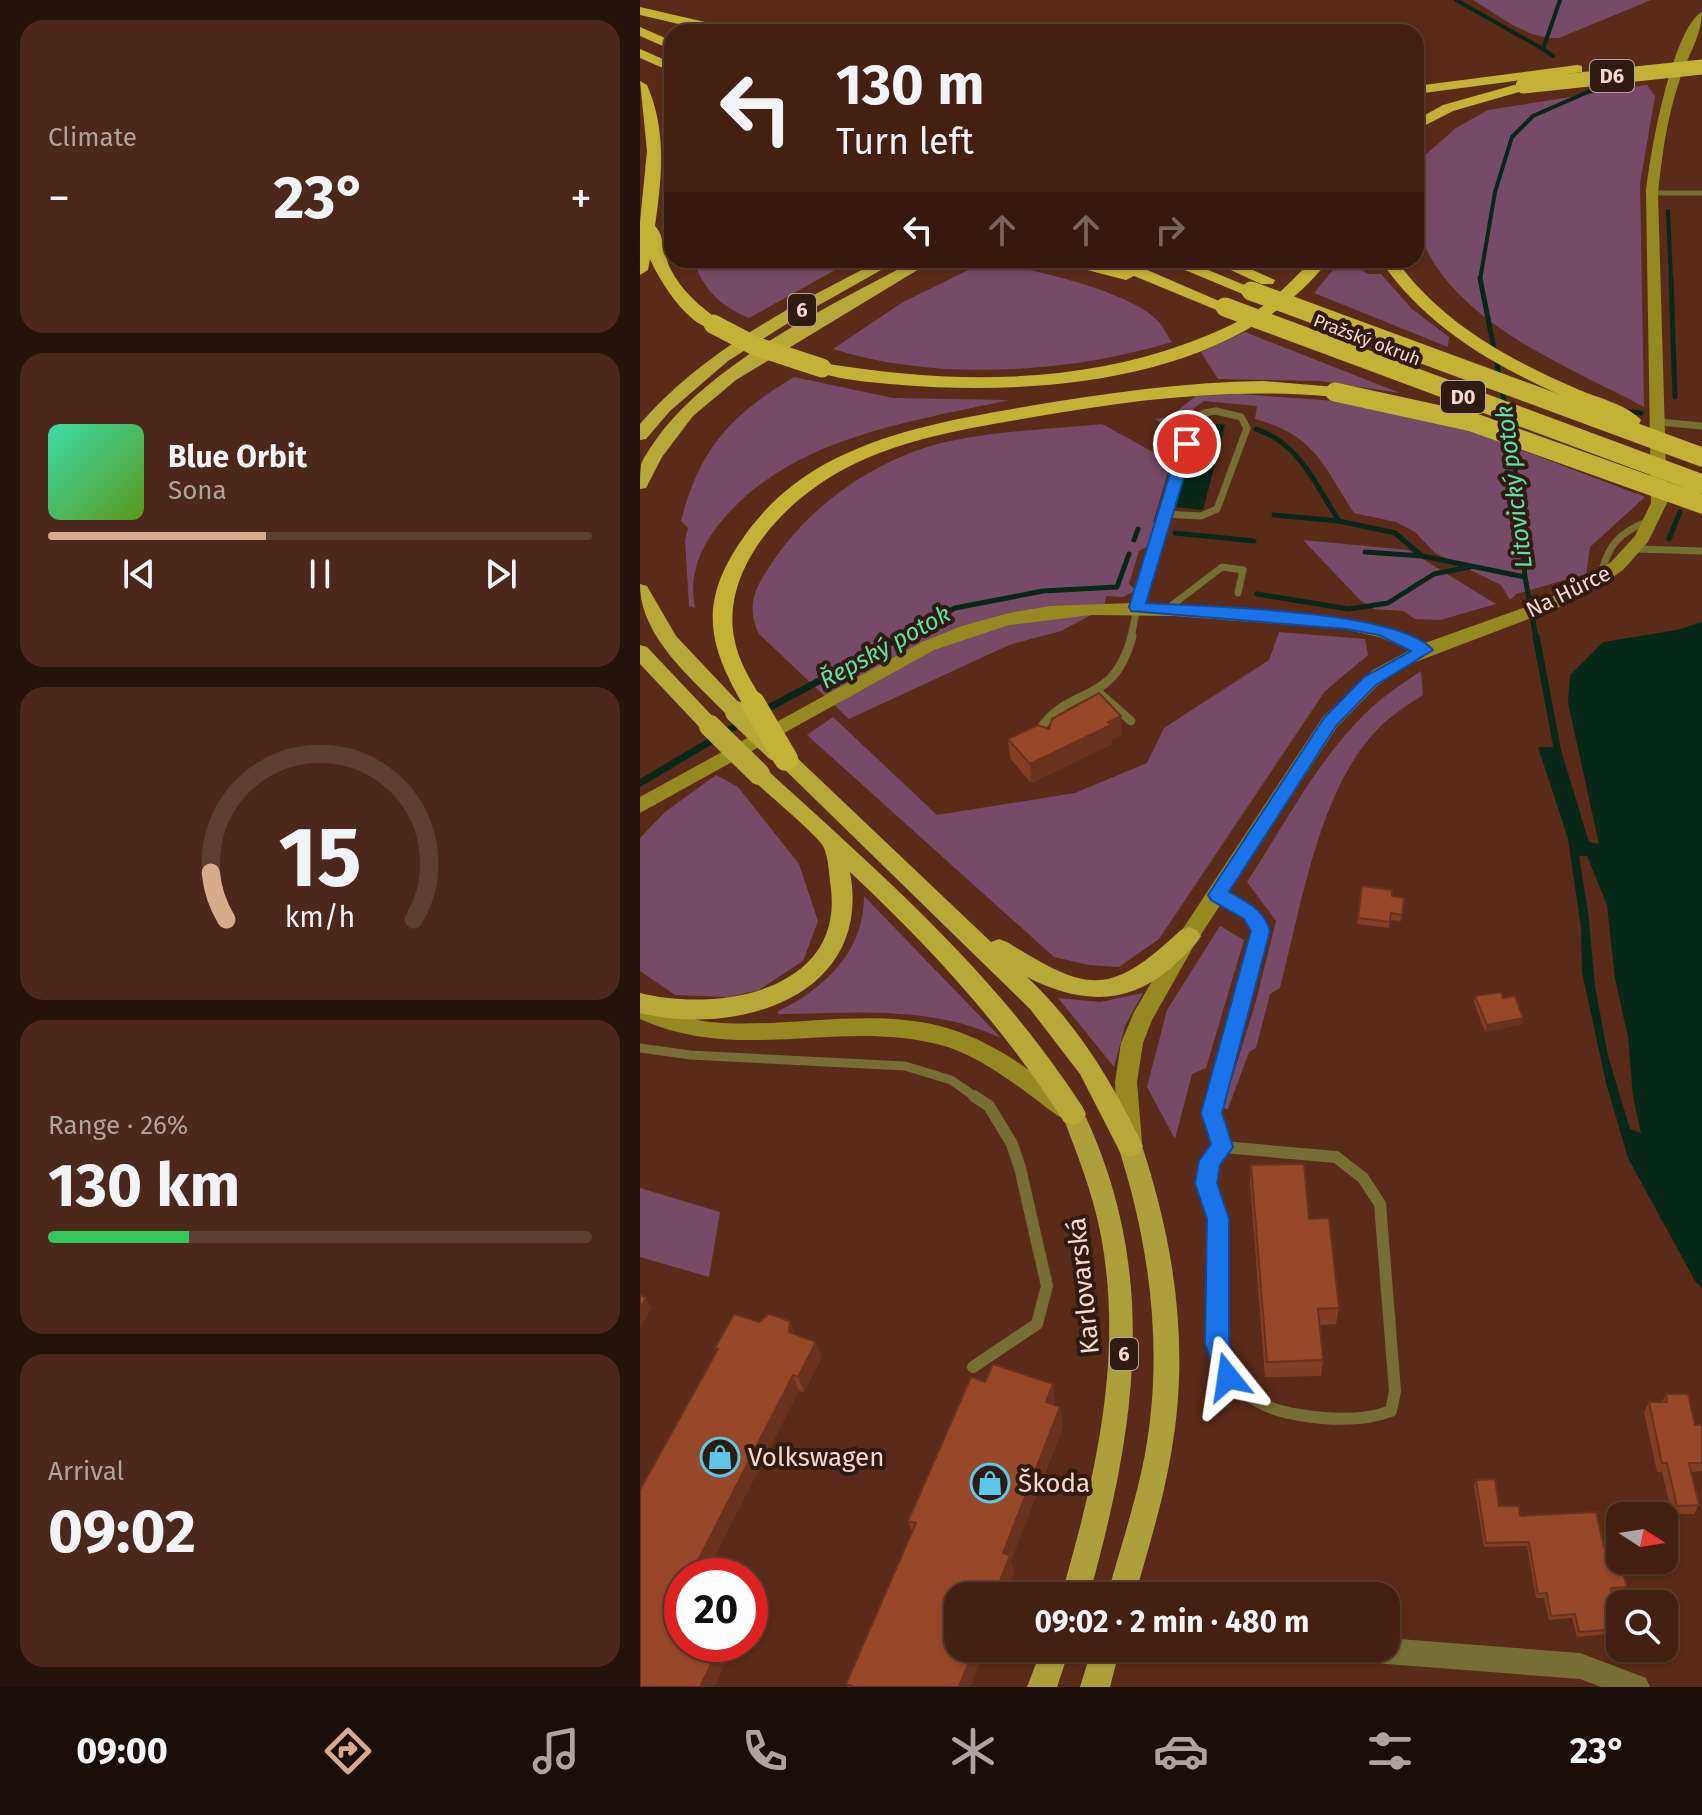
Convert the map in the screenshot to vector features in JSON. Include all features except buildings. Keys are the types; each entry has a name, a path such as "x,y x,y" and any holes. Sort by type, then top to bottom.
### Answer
{"highway":[{"path":"640,11 696,24"},
{"path":"640,31 664,42"},
{"path":"640,53 664,64"},
{"name":"D6","path":"1424,99 1577,69 1702,57"},
{"name":"D6","path":"1424,89 1516,79 1702,67"},
{"path":"1424,79 1516,79"},
{"path":"1424,122 1516,79"},
{"path":"640,85 654,125 650,203 640,270"},
{"path":"650,203 653,244 665,277 690,306 713,324 755,346 822,368 889,380 956,384 1025,382 1112,370 1191,348 1254,319 1290,293 1313,268"},
{"name":"6","path":"640,435 680,391 724,357 878,268"},
{"name":"6","path":"640,484 666,436 714,387 810,325 913,268"},
{"path":"1097,268 1186,291"},
{"name":"Pražský okruh","path":"1130,268 1225,307 1702,484"},
{"name":"Pražský okruh","path":"1190,268 1702,457"},
{"path":"1237,268 1523,381 1632,420"},
{"path":"1394,268 1431,310 1487,350 1547,382 1702,449"},
{"path":"745,707 724,642 722,617 728,582 753,534 780,506 812,481 869,451 958,425 1140,394 1219,387 1313,389 1437,412 1515,436 1702,504"},
{"path":"640,590 669,640 745,707 786,759"},
{"name":"6","path":"640,652 710,726 1002,1013 1037,1056 1073,1114"},
{"name":"6","path":"786,759 1020,982 1072,1043 1104,1093 1130,1146"},
{"path":"640,1003 673,1012 724,1012 763,1000 802,978 823,958 841,922 843,896 834,845"},
{"path":"954,918 1044,976 1063,985 1086,989 1111,988 1133,982 1153,969 1189,936"}],"main road":[{"name":"Na Hůrce","path":"1189,936 1330,722 1370,681 1424,650 1570,595 1600,579 1636,549 1654,519 1659,503 1652,193 1655,155 1668,91 1680,58 1702,16"},
{"path":"640,806 949,637 989,623 1046,611 1137,607 1346,623 1383,631 1424,650"},
{"path":"1130,1146 1126,1082 1132,1043 1142,1018 1189,936"},
{"path":"640,1009 662,1021 710,1030 891,1029 936,1034 992,1057 1073,1114"},
{"name":"Karlovarská","path":"1073,1114 1093,1159 1110,1216 1123,1308 1124,1359 1113,1449 1079,1582"},
{"name":"6","path":"1125,1582 1158,1452 1166,1350 1165,1301 1156,1235 1130,1146"},
{"path":"1042,1687 1051,1662"},
{"path":"1095,1687 1102,1662"}],"street":[{"path":"1400,1652 1580,1666 1637,1687"}],"lane":[{"path":"1652,193 1702,193"},
{"path":"1047,741 1040,729 1044,722 1058,709 1096,690 1116,675 1133,632 1137,607 1165,514 1197,415 1211,410 1241,417 1247,428 1244,440 1241,451 1233,461 1217,509 1201,516 1165,514"},
{"path":"1659,422 1702,426"},
{"path":"1600,579 1606,548 1628,528 1654,519"},
{"path":"1636,549 1702,551"},
{"path":"1167,609 1222,567 1243,570 1238,593"},
{"path":"1096,690 1131,721"},
{"path":"1217,895 1251,913 1258,921 1260,931 1212,1113 1223,1147"},
{"path":"640,1048 690,1055 905,1066 951,1080 989,1106 1012,1144 1020,1168 1047,1286 1037,1324 973,1367"},
{"path":"1223,1147 1336,1157 1363,1178 1380,1204 1395,1391 1391,1411 1373,1419 1285,1416 1255,1406 1228,1377 1217,1343 1218,1219 1206,1183 1210,1161 1223,1147"}],"shaded area":[{"path":"1473,0 1651,0 1559,38 1547,38 1525,31"},
{"path":"1647,85 1655,96 1640,184 1644,407 1544,356 1479,313 1452,287 1431,257 1424,240 1424,156 1456,128 1488,110"},
{"path":"696,268 839,268 749,318 714,296"},
{"path":"973,268 1022,268 1125,300 1158,321 1172,342 1090,361 1003,370 915,366 833,349 903,302"},
{"path":"1334,268 1360,268 1368,274 1381,274 1412,309 1449,337 1448,347 1314,293"},
{"path":"1245,332 1400,393 1320,381 1218,379 1201,352"},
{"path":"794,377 893,398 1009,400 929,417 849,439 776,473 744,498 710,537 694,576 695,608 689,606 685,540 688,528 681,521 698,473 708,453 736,420 752,405"},
{"path":"1238,394 1349,402 1448,422 1645,497 1590,547 1586,574 1516,594 1510,600 1501,585 1435,553 1415,532 1396,522 1354,513 1315,454 1291,434 1255,419 1257,406 1204,401 1186,414 1178,442 1173,439 1174,433 1155,419 1169,417 1196,396"},
{"path":"1199,422 1225,425 1203,510 1175,507"},
{"path":"1102,424 1171,462 1153,522 1157,523 1150,545 1139,551 1129,584 1136,590 1123,597 1106,596 1104,608 1061,631 1009,645 849,719 759,634 753,603 769,567 805,522 859,479 900,457 964,438"},
{"path":"1303,540 1408,550 1496,604 1440,620 1415,619 1403,611 1374,609 1360,600"},
{"path":"1702,622 1702,1288 1695,1281 1628,1158 1606,1083 1582,972 1581,928 1568,839 1538,747 1560,747 1589,842 1599,844 1568,703 1570,675 1603,642 1677,630","holes":["1579,856 1587,856 1607,905 1615,979 1628,1037 1633,1097 1641,1133 1630,1129 1608,1056 1595,986"]},
{"path":"1279,632 1365,639 1368,655 1325,691 1159,939 1119,967 1089,965 1054,957 807,735 833,717 937,815 1075,793 1147,763 1164,728 1269,660"},
{"path":"1421,671 1423,695 1379,728 1358,753 1341,782 1315,850 1280,988 1270,994 1256,1048 1249,1052 1228,1109 1223,1108 1256,1001 1276,921 1247,882 1312,779 1341,740 1379,701"},
{"path":"716,775 738,787 799,864 818,921 803,961 759,990 729,997 675,995 640,971 640,838 665,812"},
{"path":"864,896 1001,1038 974,1027 920,1016 864,1012 777,1012 811,992 838,966 857,934"},
{"path":"1220,926 1244,940 1206,1068 1192,1074 1175,1139 1147,1087 1167,1010"},
{"path":"1143,993 1125,1026 1114,1067 1058,998 1100,1002"},
{"path":"640,1188 720,1212 709,1277 640,1257"}],"waterway":[{"path":"1456,0 1543,49"},
{"name":"Litovický potok","path":"1543,49 1560,0"},
{"name":"Litovický potok","path":"1543,49 1553,56"},
{"name":"Litovický potok","path":"1480,279 1495,192 1512,137 1533,116 1590,91 1592,87 1585,82"},
{"path":"1668,211 1671,280"},
{"path":"1671,278 1675,397"},
{"name":"Litovický potok","path":"1480,279 1513,446 1525,577"},
{"path":"1623,411 1641,413"},
{"path":"1256,429 1271,435 1295,455 1339,521"},
{"path":"1669,539 1680,512"},
{"path":"1274,515 1339,521"},
{"path":"1339,521 1395,533 1422,556"},
{"name":"Řepský potok","path":"1134,540 1138,529"},
{"name":"Řepský potok","path":"1175,533 1254,541"},
{"name":"Řepský potok","path":"1365,552 1422,556"},
{"name":"Řepský potok","path":"899,638 955,608 1043,591 1117,587 1129,554"},
{"name":"Řepský potok","path":"1422,556 1525,577"},
{"path":"1257,594 1349,609 1388,603 1434,574 1470,567"},
{"name":"Litovický potok","path":"1525,577 1536,638"},
{"name":"Řepský potok","path":"763,711 903,636"},
{"name":"Litovický potok","path":"1536,636 1558,753"},
{"name":"Řepský potok","path":"640,783 741,723"}],"place":[{"name":"Volkswagen","path":"720,1457"},
{"name":"Škoda","path":"990,1483"}],"route":[{"path":"1187,444 1137,607 1346,623 1396,635 1424,650 1370,681 1330,722 1217,895 1251,913 1258,921 1260,931 1212,1113 1223,1147 1210,1161 1206,1183 1218,1219 1217,1343 1228,1377"}]}
